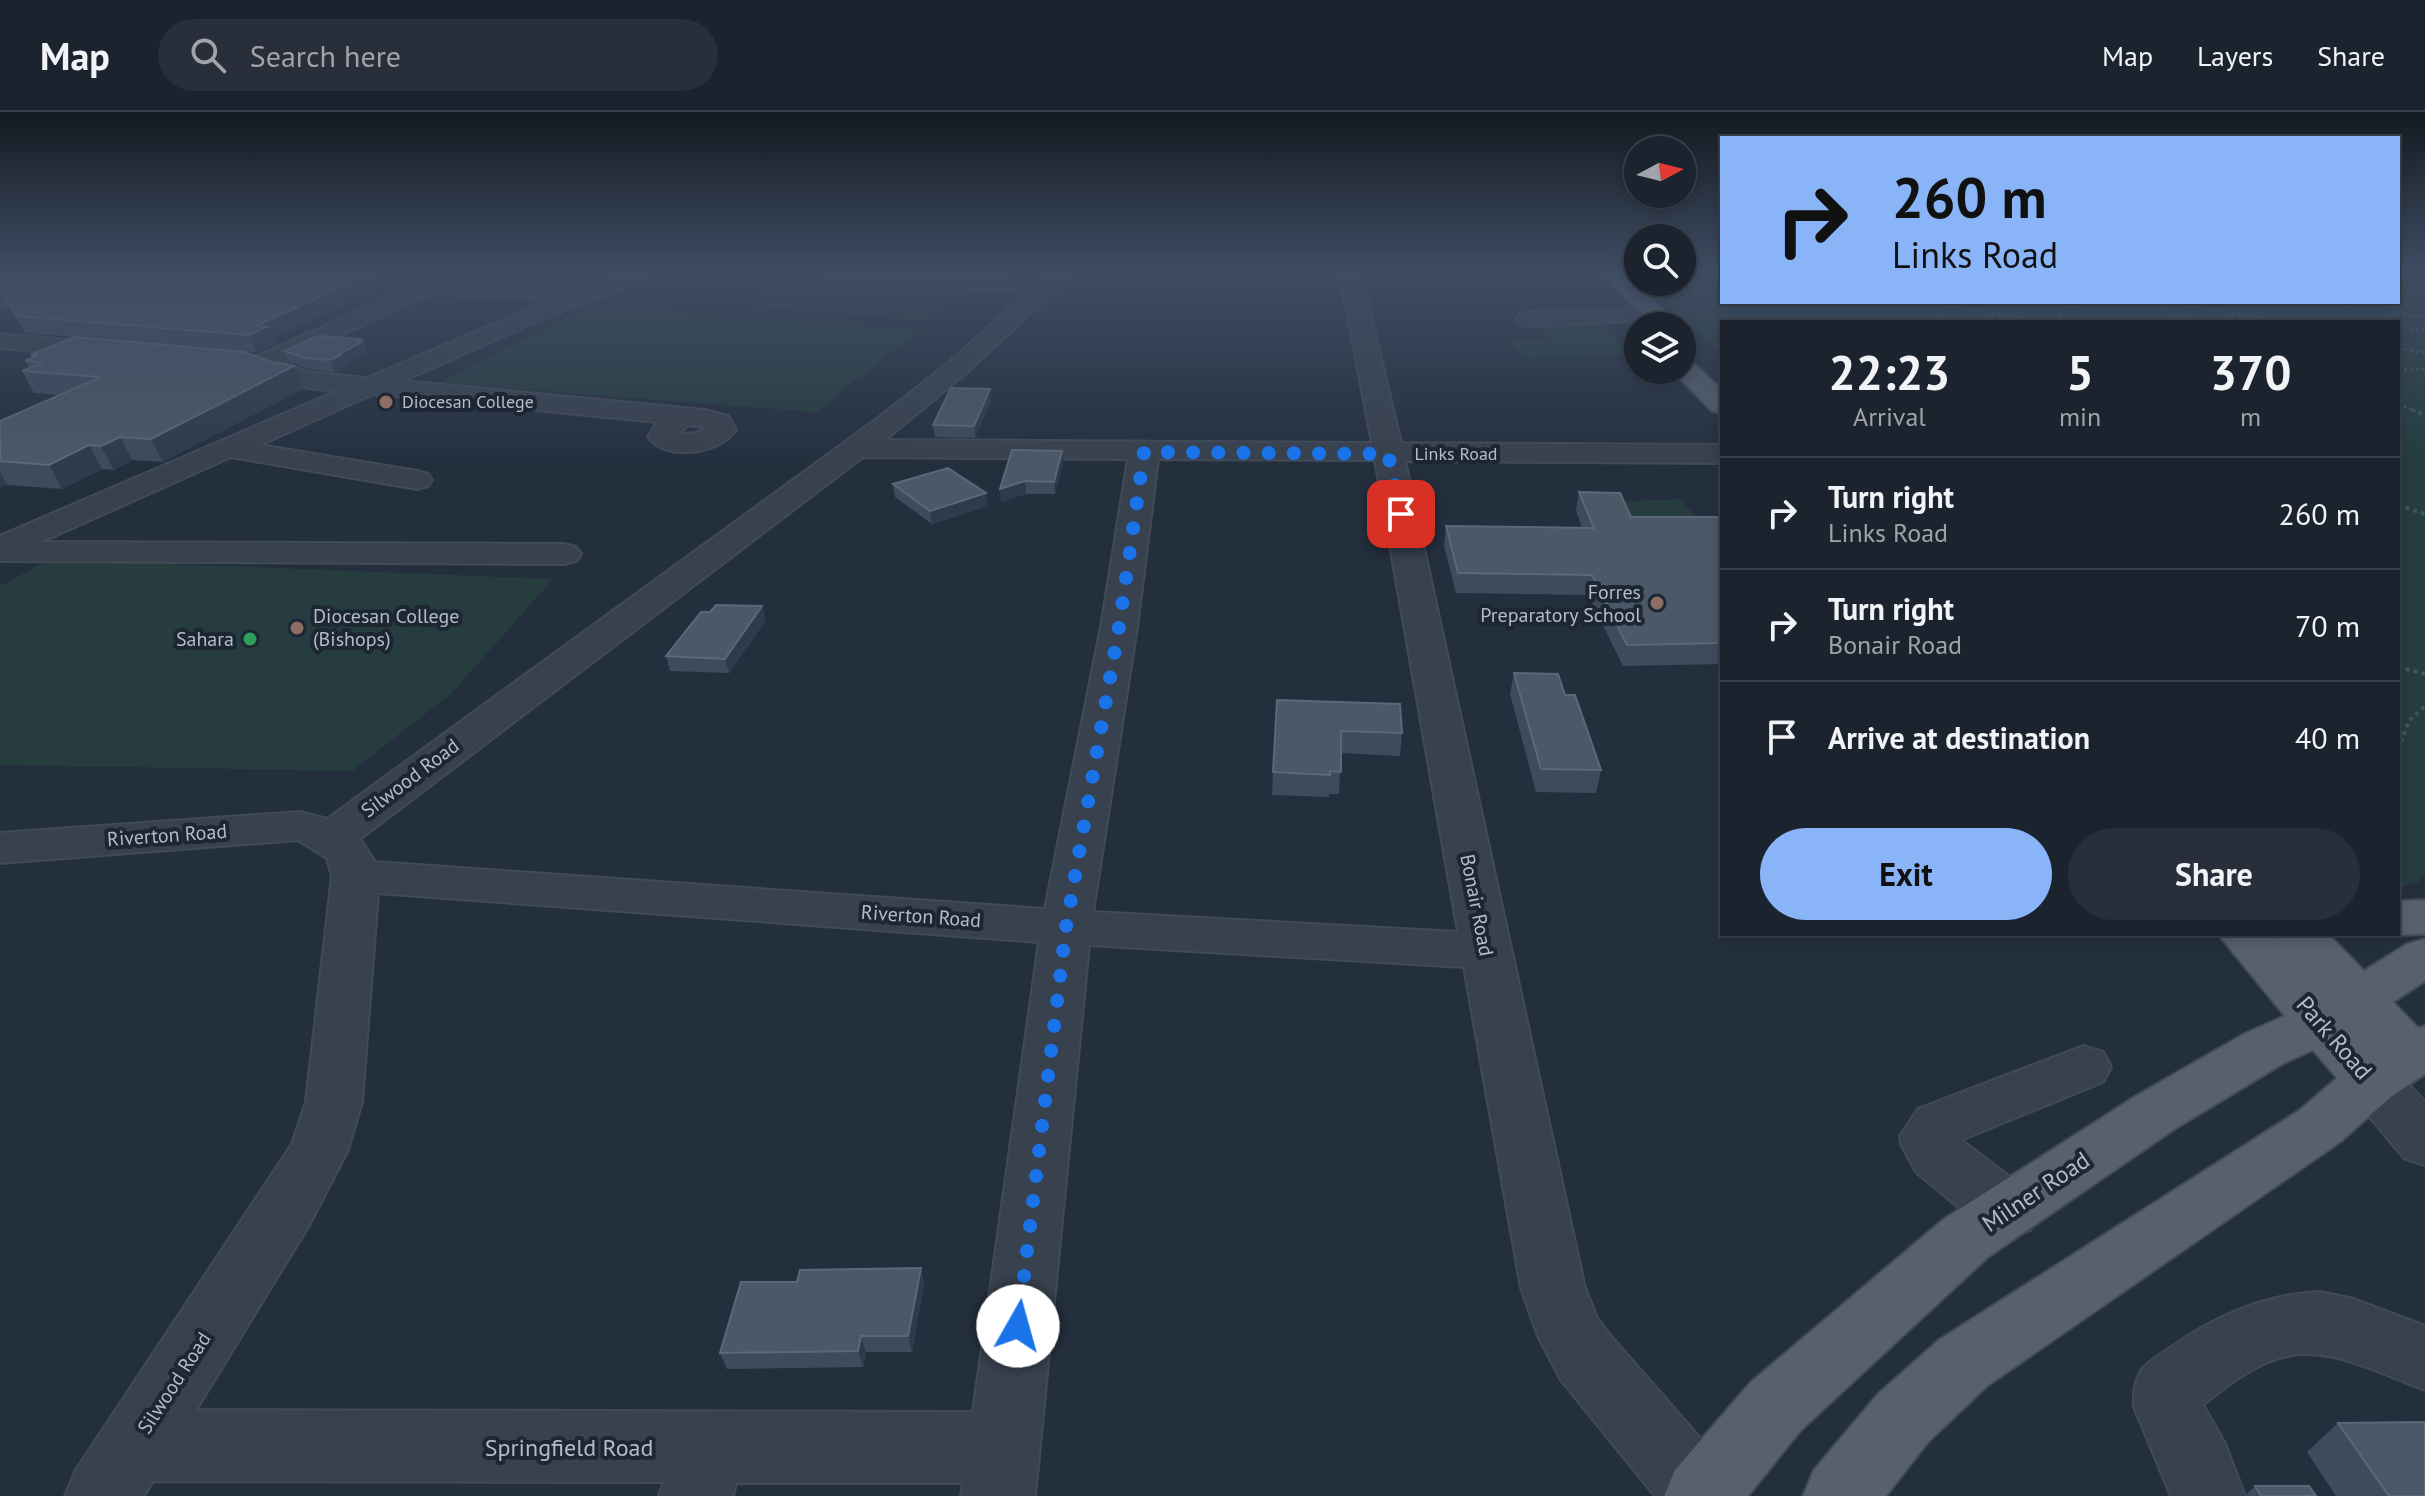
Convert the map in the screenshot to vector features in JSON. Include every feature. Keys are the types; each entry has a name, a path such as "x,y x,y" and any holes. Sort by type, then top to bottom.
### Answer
{"main road":[{"path":"1696,351 1720,373"},
{"path":"1696,380 1720,403"},
{"path":"2400,918 2425,917"},
{"name":"Park Road","path":"2246,936 2408,1064"},
{"name":"Park Road","path":"2300,936 2340,1011"},
{"name":"Milner Road","path":"1702,1496 1775,1407 1966,1238 2156,1112 2265,1048 2340,1011 2425,957"},
{"path":"1840,1496 1903,1418 1963,1363 2408,1064"}],"street":[{"path":"260,363 322,335"},
{"path":"0,550 489,335"},
{"name":"Silwood Road","path":"118,1471 286,1208 329,1127 347,990 345,856 957,368 994,335"},
{"name":"Bonair Road","path":"1363,335 1420,603 1553,1288 1571,1336 1599,1375 1634,1412 1702,1496"},
{"path":"2,341 143,353"},
{"path":"13,368 64,346"},
{"path":"212,359 260,363 290,376 309,380 681,417"},
{"path":"267,431 304,436"},
{"path":"227,448 417,480"},
{"name":"Links Road","path":"854,448 1720,454"},
{"path":"1001,1472 1066,927 1119,627 1144,452"},
{"path":"0,550 564,554"},
{"name":"Riverton Road","path":"0,848 300,826 345,856 1066,927 1486,951"},
{"name":"Park Road","path":"2408,1064 2425,1141"},
{"path":"2008,1211 1937,1155 1929,1136 1938,1125 2083,1067"},
{"path":"2208,1496 2207,1480 2179,1436 2167,1409 2167,1392 2181,1380 2259,1332 2293,1321 2342,1326 2425,1358"},
{"name":"Springfield Road","path":"118,1471 1001,1472"}],"path":[{"path":"2400,348 2425,353"},
{"path":"2400,370 2425,369"},
{"path":"2400,405 2425,415"},
{"path":"2400,506 2425,514"},
{"path":"2400,668 2425,674"},
{"path":"2400,745 2409,721 2425,706"}],"green space":[{"path":"533,335 913,335 816,412 438,383"},
{"path":"1547,335 1612,335 1624,347 1624,355 1523,359 1510,342 1551,340"},
{"path":"1700,335 1720,335 1720,352"},
{"path":"2400,335 2425,335 2425,876 2418,882 2400,887"},
{"path":"1680,499 1707,530 1626,530 1612,502"},
{"name":"Sahara","path":"51,559 553,579 452,693 352,771 0,765 0,586"}],"building":[{"path":"318,336 362,339 356,341 362,342 330,360 305,358 284,351"},
{"path":"74,337 245,352 271,362 294,366 151,439 120,437 101,446 89,445 49,465 0,461 0,421 101,377 22,371 44,362 25,361 38,355 31,355"},
{"path":"951,388 990,389 974,426 933,425"},
{"path":"1012,450 1062,451 1054,482 1025,481 1000,489"},
{"path":"948,468 986,493 930,511 893,484"},
{"name":"Forres Preparatory School","path":"1579,492 1620,493 1631,517 1720,517 1720,643 1627,645 1592,575 1458,573 1446,526 1594,528"},
{"path":"716,605 762,606 725,659 666,656 701,612 710,612"},
{"path":"1514,673 1558,674 1565,695 1575,695 1601,770 1541,769"},
{"path":"1277,700 1400,704 1402,733 1341,731 1341,772 1330,771 1330,775 1273,772"},
{"path":"921,1268 908,1336 861,1336 858,1351 720,1353 741,1282 797,1282 800,1270"},
{"path":"2425,1422 2425,1496 2389,1496 2338,1423"},
{"path":"2255,1486 2309,1486 2316,1496 2261,1496"}],"place":[{"name":"Diocesan College","path":"386,402"},
{"name":"Forres Preparatory School","path":"1657,603"},
{"name":"Diocesan College (Bishops)","path":"297,628"},
{"name":"Sahara","path":"250,639"}],"route":[{"path":"1018,1326 1066,927 1119,627 1144,452 1388,454 1401,514"}]}
